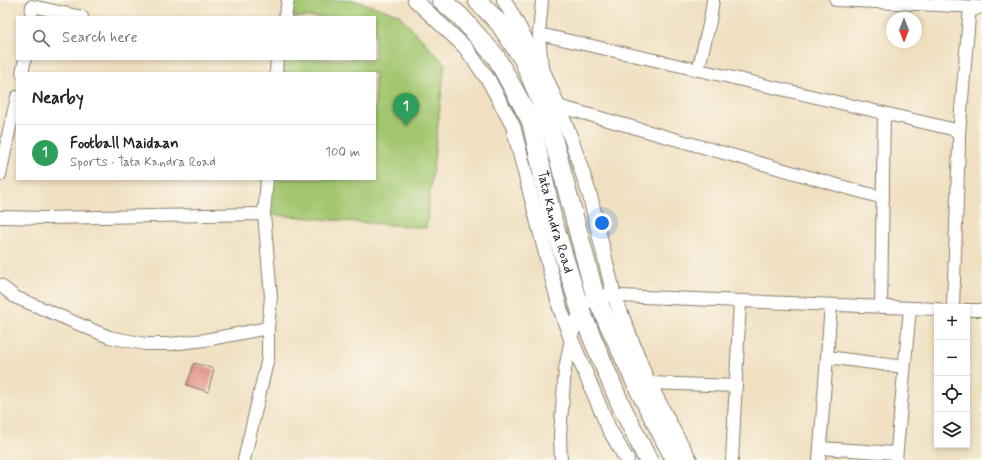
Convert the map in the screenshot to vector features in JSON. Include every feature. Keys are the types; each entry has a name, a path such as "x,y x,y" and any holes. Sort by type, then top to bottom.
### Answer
{"main road":[{"name":"Tata Kandra Road","path":"441,0 460,16 496,57 530,122 554,221 580,309 619,401 648,460"},
{"name":"Tata Kandra Road","path":"477,0 499,23 523,60 553,113 595,295 640,392 675,460"}],"street":[{"path":"285,16 288,0"},
{"path":"415,0 465,48 489,81 513,126 560,308 570,339 609,429 627,460"},
{"path":"504,0 543,71"},
{"path":"542,0 538,34 543,71 553,113 572,141 590,196 614,296 645,375 690,460"},
{"path":"698,70 710,20 713,0"},
{"path":"836,0 980,7"},
{"path":"953,304 959,134 969,17 970,11 980,7"},
{"path":"32,8 76,16"},
{"path":"538,34 952,129 959,134"},
{"path":"22,72 24,60"},
{"path":"276,72 277,60"},
{"path":"0,176 16,101"},
{"path":"553,113 883,198"},
{"path":"881,306 884,113"},
{"path":"244,460 268,358 268,328 271,298 264,214 267,180"},
{"path":"0,217 46,218 264,214"},
{"path":"0,285 15,298 109,337 145,344 170,344 205,340 268,328"},
{"path":"561,460 560,435 565,369 570,339 580,309 595,295 934,309"},
{"path":"732,460 740,301"},
{"path":"831,305 819,454 896,456 910,308"},
{"path":"970,310 982,310"},
{"path":"827,357 904,367"},
{"path":"649,384 736,386"}],"green space":[{"path":"288,0 353,0 398,14 445,64 426,228 264,214 267,180 376,180 376,72 276,72 277,60 376,60 376,16 285,16"}],"building":[{"path":"194,363 214,369 208,392 187,385"}],"place":[{"name":"Football Maidaan","path":"406,126"}]}
